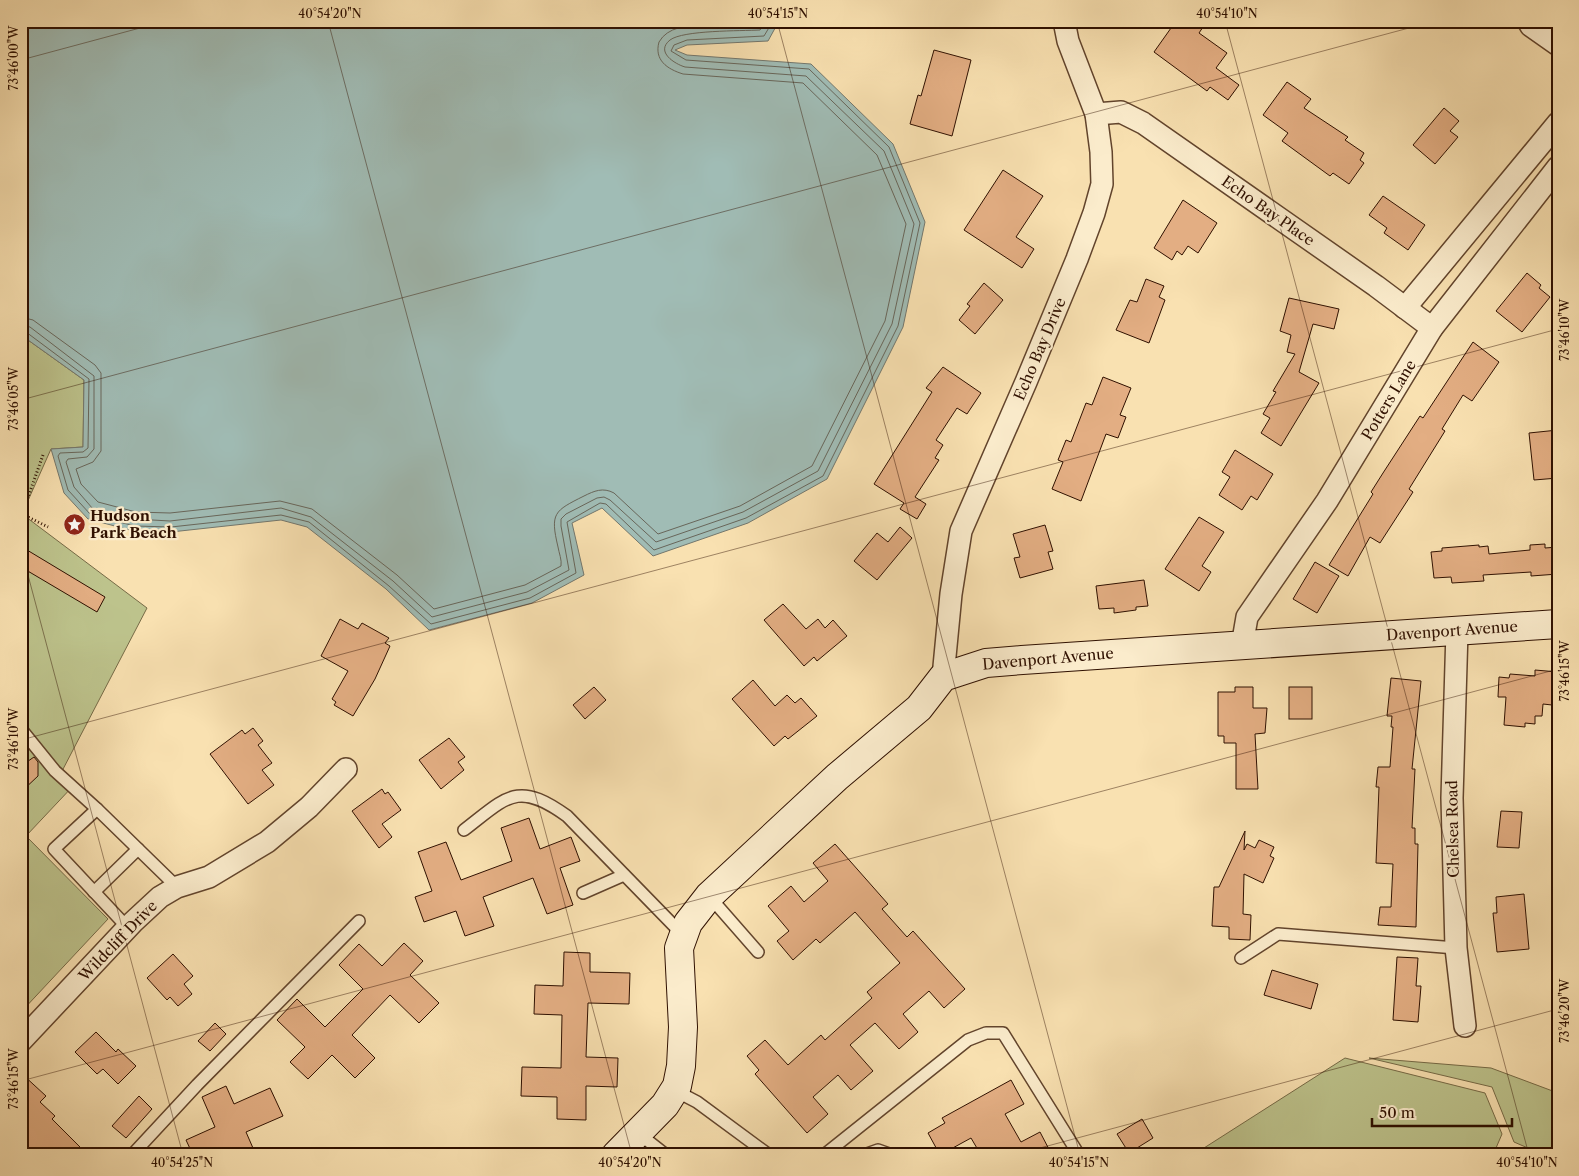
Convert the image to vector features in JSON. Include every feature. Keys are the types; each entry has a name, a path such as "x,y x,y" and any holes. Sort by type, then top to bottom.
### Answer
{"street":[{"name":"Echo Bay Drive","path":"943,677 951,594 961,531 1026,382 1094,213 1102,184 1101,152 1096,114 1068,41 1064,21"},
{"path":"1528,21 1531,26 1558,45"},
{"name":"Echo Bay Place","path":"1096,114 1121,112 1143,123 1432,328"},
{"path":"1405,308 1558,123"},
{"name":"Potters Lane","path":"1242,646 1247,617 1327,501 1432,328 1558,167"},
{"name":"Davenport Avenue","path":"943,677 986,663 1558,624"},
{"name":"Chelsea Road","path":"1457,631 1452,798 1456,948 1465,1026"},
{"path":"616,1155 666,1105 674,1090 682,1066 683,1027 679,948 688,923 708,896 837,777 919,708 943,677"},
{"name":"Wildcliff Drive","path":"21,1041 160,897 177,887 209,876 267,842 309,807 346,769"}],"lane":[{"path":"21,729 55,771 97,808 177,887"},
{"path":"464,830 505,799 522,796 545,801 567,816 684,935"},
{"path":"97,808 54,849 128,928"},
{"path":"94,892 138,849"},
{"path":"583,894 624,875"},
{"path":"708,896 758,952"},
{"path":"132,1155 359,921"},
{"path":"1241,958 1278,934 1456,948"},
{"path":"824,1155 968,1040 986,1033 1002,1033 1079,1155"},
{"path":"674,1090 697,1102 769,1155"},
{"path":"638,1133 666,1155"},
{"path":"864,1155 878,1150 892,1155"}],"path":[{"path":"43,455 22,514 48,526"}],"green space":[{"path":"21,335 84,380 83,447 51,449 22,514 147,608 61,773 74,785 26,836 108,919 21,1012"},
{"path":"1345,1058 1485,1093 1502,1134 1493,1155 1193,1155"},
{"path":"1369,1058 1491,1068 1558,1093 1558,1155 1544,1155 1514,1142 1492,1087"}],"water":[{"path":"21,21 779,21 768,41 687,45 675,50 687,55 811,64 893,144 925,222 903,327 827,479 748,523 653,556 602,508 572,523 584,575 532,603 429,630 386,589 307,527 281,520 171,532 134,531 88,519 64,493 51,449 83,447 84,380 21,335"}],"building":[{"path":"1176,21 1207,21 1199,33 1227,53 1216,68 1239,85 1228,100 1210,87 1207,91 1154,52"},
{"path":"934,50 971,60 952,136 910,124 918,95 921,96"},
{"path":"1287,82 1311,99 1304,108 1348,137 1345,140 1364,153 1360,160 1364,163 1349,184 1333,173 1330,176 1282,141 1288,133 1263,115"},
{"path":"1444,108 1459,121 1450,131 1458,137 1435,164 1413,145"},
{"path":"1003,170 1043,196 1016,237 1034,249 1022,268 964,230"},
{"path":"1383,196 1425,225 1408,250 1384,233 1387,228 1369,215"},
{"path":"1183,200 1217,223 1198,253 1188,246 1182,255 1177,251 1172,260 1154,248"},
{"path":"1527,273 1541,285 1539,288 1550,297 1522,332 1496,311"},
{"path":"1146,279 1164,286 1159,297 1165,300 1149,343 1116,330 1130,300 1137,302"},
{"path":"984,283 1003,300 975,334 959,320 970,306 967,304"},
{"path":"1289,298 1339,309 1334,329 1313,324 1299,372 1319,383 1281,446 1261,433 1270,418 1263,414 1276,392 1273,391 1295,354 1287,352 1291,335 1280,331"},
{"path":"1473,342 1499,362 1472,401 1463,395 1442,429 1445,431 1409,489 1413,492 1380,543 1370,537 1348,576 1329,565 1373,494 1371,492 1383,473 1420,416 1423,418"},
{"path":"943,367 981,393 967,414 957,408 936,440 943,445 935,458 939,460 915,497 926,504 917,519 900,509 904,503 874,484 932,392 926,388"},
{"path":"1103,377 1131,388 1120,415 1126,417 1118,438 1106,434 1081,501 1052,489 1063,462 1058,460 1066,440 1071,442 1086,403 1092,405"},
{"path":"1558,430 1558,478 1534,480 1529,433"},
{"path":"1235,450 1273,474 1257,500 1251,496 1242,510 1219,495 1230,477 1222,472"},
{"path":"1199,517 1224,532 1202,566 1211,572 1199,591 1165,569"},
{"path":"1045,525 1053,551 1048,552 1053,569 1020,578 1014,558 1020,557 1013,534"},
{"path":"900,527 912,538 877,580 854,561 877,533 888,542"},
{"path":"1545,544 1545,548 1558,547 1558,574 1531,576 1531,572 1483,575 1484,581 1452,583 1451,577 1434,578 1431,552 1442,551 1442,548 1488,546 1489,554 1530,550 1530,545"},
{"path":"27,550 105,597 97,612 21,567 21,560"},
{"path":"1315,562 1339,576 1317,613 1293,599"},
{"path":"1144,580 1148,606 1114,613 1114,608 1099,609 1096,586"},
{"path":"783,604 806,629 818,619 825,628 833,620 847,636 817,661 814,657 804,666 764,620"},
{"path":"340,619 358,629 362,623 389,638 385,643 390,646 375,679 353,716 334,705 336,702 332,699 348,671 321,656"},
{"path":"1535,670 1558,672 1557,694 1553,694 1552,705 1543,704 1542,716 1535,716 1535,724 1525,723 1525,727 1504,725 1506,697 1498,697 1499,677 1509,678 1510,674 1535,676"},
{"path":"1391,678 1421,681 1412,769 1415,769 1412,828 1415,828 1415,844 1418,844 1416,927 1378,925 1380,907 1391,907 1393,864 1376,863 1379,787 1376,787 1378,767 1390,767 1393,727 1391,727 1392,716 1387,716"},
{"path":"753,680 775,706 787,695 795,703 801,698 817,716 788,739 785,736 774,746 732,699"},
{"path":"594,687 606,700 585,719 573,705"},
{"path":"1235,687 1253,687 1253,708 1267,708 1265,733 1255,734 1258,789 1236,789 1236,743 1224,743 1224,736 1218,736 1218,692 1235,692"},
{"path":"1289,687 1312,687 1312,719 1289,719"},
{"path":"253,728 263,741 258,745 272,763 262,770 274,785 248,804 210,754 242,730 245,734"},
{"path":"449,738 465,757 458,762 464,770 441,789 419,760"},
{"path":"34,757 38,762 38,776 21,792 21,766"},
{"path":"382,789 385,794 388,792 401,810 382,824 392,837 379,848 352,811"},
{"path":"1501,811 1522,812 1519,848 1497,847"},
{"path":"529,818 540,849 571,837 580,861 560,868 573,905 547,914 533,878 483,897 494,926 465,936 456,911 424,922 415,897 432,891 418,852 446,842 461,880 512,861 501,828"},
{"path":"1245,831 1244,850 1247,844 1255,848 1259,840 1274,847 1270,856 1274,858 1263,883 1244,874 1243,914 1251,915 1250,940 1229,939 1229,927 1212,926 1214,887 1219,887"},
{"path":"835,844 888,904 882,909 907,937 913,931 965,989 944,1008 929,991 903,1014 918,1032 899,1049 875,1023 850,1045 873,1071 851,1090 838,1075 813,1097 828,1114 807,1133 755,1074 759,1070 747,1056 765,1040 788,1065 821,1035 825,1040 872,998 867,992 900,963 855,912 820,943 816,939 793,960 777,941 789,931 768,906 791,886 804,902 828,881 813,863"},
{"path":"1524,894 1529,949 1497,952 1493,913 1497,913 1496,897"},
{"path":"404,943 423,961 410,975 439,1003 419,1023 390,995 352,1035 375,1058 355,1078 332,1055 308,1079 290,1062 305,1047 277,1020 297,999 325,1027 363,989 339,965 359,944 382,966"},
{"path":"564,952 590,953 590,972 630,973 629,1004 588,1003 586,1057 618,1058 617,1087 586,1086 586,1120 557,1119 557,1097 521,1096 522,1067 561,1068 562,1015 534,1014 535,985 563,986"},
{"path":"173,954 193,976 184,984 192,994 178,1006 170,997 167,1000 147,978"},
{"path":"1397,957 1418,958 1416,986 1421,986 1418,1022 1393,1020"},
{"path":"1272,970 1318,984 1311,1009 1264,995"},
{"path":"215,1023 226,1034 210,1051 198,1041"},
{"path":"96,1032 116,1052 118,1049 136,1066 118,1084 103,1069 97,1074 75,1052"},
{"path":"21,1073 46,1096 40,1102 55,1116 52,1119 88,1155 36,1155 21,1141"},
{"path":"1011,1080 1024,1104 1005,1114 1021,1142 1040,1132 1052,1155 981,1155 971,1138 940,1155 928,1133 945,1123 942,1118"},
{"path":"226,1086 234,1104 270,1088 283,1116 246,1132 256,1155 193,1155 186,1140 215,1127 202,1097"},
{"path":"139,1096 152,1109 126,1138 112,1126"},
{"path":"1142,1119 1153,1138 1129,1153 1117,1134"}],"place":[{"name":"Hudson Park Beach","path":"74,525"}]}
